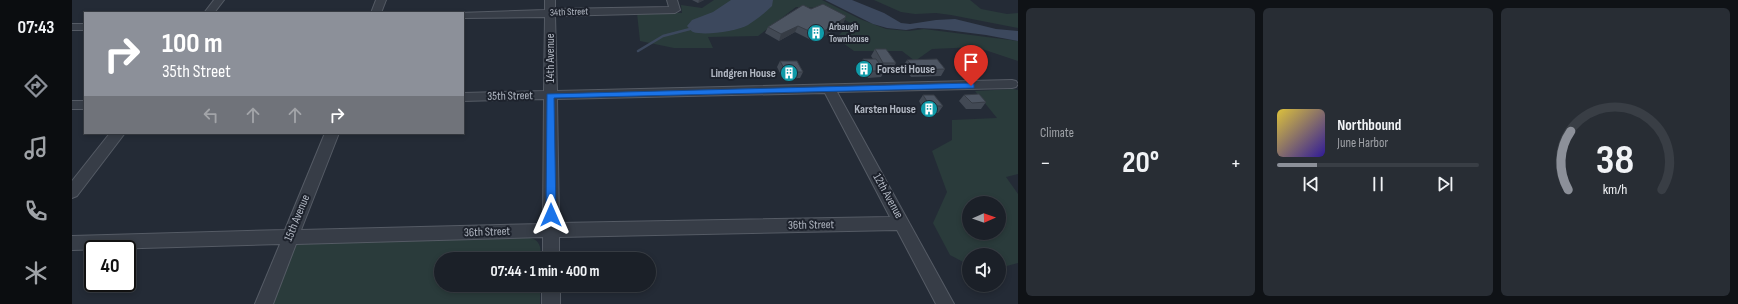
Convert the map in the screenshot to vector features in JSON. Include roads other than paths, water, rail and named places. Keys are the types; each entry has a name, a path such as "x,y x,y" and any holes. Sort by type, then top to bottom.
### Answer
{"street":[{"path":"211,12 219,0"},
{"path":"376,12 381,0"},
{"name":"34th Street","path":"464,14 540,14 550,6 674,5"},
{"name":"14th Avenue","path":"550,6 551,252"},
{"path":"72,27 84,27"},
{"name":"35th Street","path":"464,98 1012,84"},
{"name":"12th Avenue","path":"829,89 945,304"},
{"path":"72,105 84,105"},
{"path":"72,192 117,134"},
{"name":"15th Avenue","path":"264,304 332,134"},
{"name":"36th Street","path":"72,243 551,230 902,223"},
{"path":"551,292 551,304"}],"water":[{"path":"731,0 773,0 772,6 748,25 743,27 721,32 698,33 692,32 687,26 692,20 713,12"},
{"path":"825,0 852,0 884,13 901,23 910,24 955,19 996,29 1018,31 1018,41 939,29 918,28 906,30 887,28 873,24"}],"waterway":[{"path":"638,51 663,36 690,29"}],"place":[{"name":"Arbaugh Townhouse","path":"816,33"},
{"name":"Forseti House","path":"864,69"},
{"name":"Lindgren House","path":"789,73"},
{"name":"Karsten House","path":"929,109"}]}
